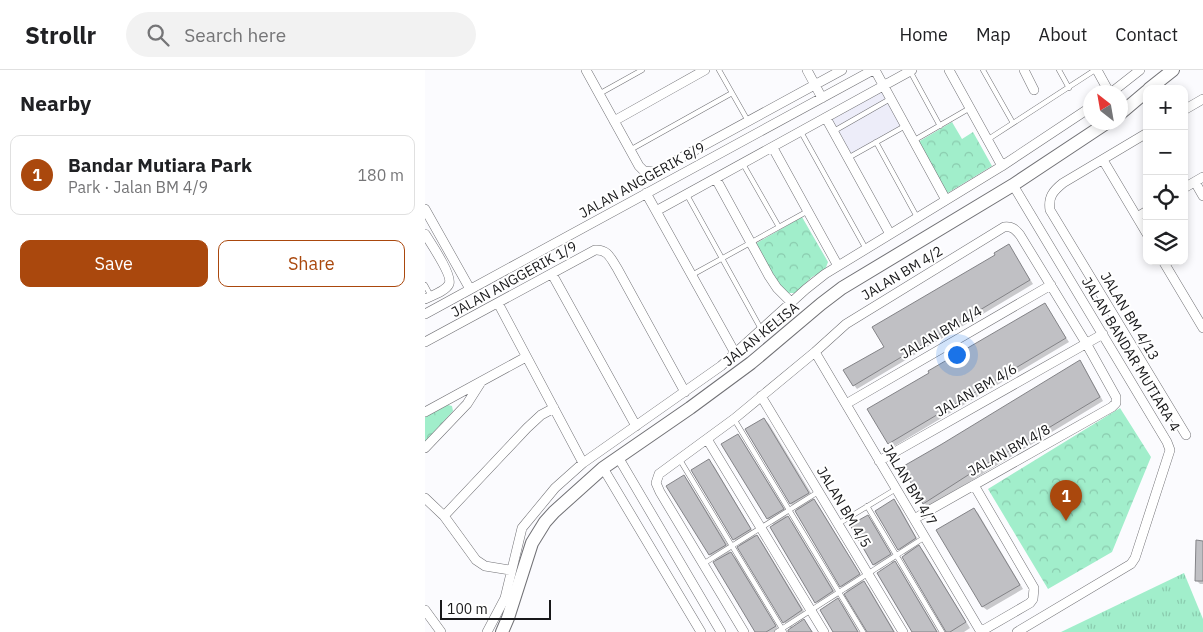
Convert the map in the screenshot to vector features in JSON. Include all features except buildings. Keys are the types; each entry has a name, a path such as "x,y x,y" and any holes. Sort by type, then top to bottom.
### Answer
{"main road":[{"path":"1154,85 1173,70"},
{"path":"1128,107 1143,94"},
{"name":"JALAN KELISA","path":"502,632 509,618 532,543 554,512 603,468 751,363 842,288 1013,185 1096,130"}],"street":[{"path":"586,70 630,150 642,170 647,172 655,172 839,71"},
{"path":"615,121 705,70"},
{"path":"807,70 822,98"},
{"path":"874,70 946,200"},
{"name":"JALAN ANGGERIK 8/9","path":"425,314 874,70"},
{"path":"656,212 911,70"},
{"path":"949,70 1002,166"},
{"path":"1023,70 1035,90"},
{"path":"1096,70 1106,85"},
{"path":"1120,85 1140,70"},
{"path":"1188,108 1203,99"},
{"path":"487,632 505,598 510,570 523,524 555,488 583,463 685,392 735,353 815,281 1002,166 1083,112"},
{"path":"826,118 890,234"},
{"path":"1143,135 1103,160 1143,227"},
{"path":"773,148 838,266"},
{"name":"JALAN BM 4/13","path":"1103,160 1056,189 1050,197 1050,210 1186,435"},
{"path":"1188,186 1203,177"},
{"path":"716,179 769,276 777,288 791,302"},
{"path":"1195,182 1203,196"},
{"name":"JALAN BANDAR MUTIARA 4","path":"1013,185 1131,380 1170,450 1135,558 1126,567 1017,632"},
{"path":"646,193 735,353"},
{"path":"425,209 470,289"},
{"path":"1137,217 1143,213"},
{"name":"JALAN BM 4/2","path":"703,564 660,492 656,483 659,474 734,419 840,329 861,314 1004,227 1009,226 1015,229 1020,235 1051,285"},
{"path":"425,234 444,267 449,281 449,285 446,288 428,298"},
{"name":"JALAN ANGGERIK 1/9","path":"425,342 595,250 601,249 608,253 685,392"},
{"path":"1165,265 1203,328"},
{"path":"552,274 636,426"},
{"path":"1051,285 1086,343"},
{"name":"JALAN BM 4/4","path":"845,404 1051,285"},
{"path":"498,303 583,463"},
{"name":"JALAN BM 4/6","path":"879,461 1103,334"},
{"name":"JALAN BM 4/8","path":"914,519 1112,408 1116,403 1116,397 1086,343"},
{"name":"JALAN BM 4/7","path":"815,352 981,632"},
{"path":"425,412 526,356"},
{"path":"1131,380 1147,370"},
{"path":"425,448 467,404 481,382"},
{"name":"JALAN BM 4/5","path":"761,396 903,632"},
{"path":"444,516 527,428 541,415 554,408"},
{"path":"707,439 824,632"},
{"path":"618,457 721,632"},
{"path":"603,468 701,632"},
{"path":"974,485 1031,581 1035,594 1030,603 981,632"},
{"path":"425,498 444,516 481,564 497,569 510,570"},
{"path":"703,564 744,632"},
{"path":"425,610 441,632"}],"lane":[{"path":"599,94 643,70"},
{"path":"719,70 748,122"},
{"path":"911,70 941,126"},
{"path":"983,70 1013,123"},
{"path":"1059,70 1069,88"},
{"path":"987,140 1096,70"},
{"path":"630,150 732,93"},
{"path":"833,131 890,99"},
{"path":"913,141 970,108"},
{"path":"848,158 905,126"},
{"path":"801,132 867,249"},
{"path":"876,142 917,218"},
{"path":"743,164 779,227"},
{"path":"687,195 761,328"},
{"path":"692,275 807,211"},
{"path":"425,285 428,298"},
{"path":"734,419 863,632"},
{"path":"679,458 783,630"},
{"path":"838,524 896,489"},
{"path":"703,564 819,492"},
{"path":"867,506 942,632"},
{"path":"777,632 783,630 925,537"}],"shaded area":[{"path":"878,84 903,128 852,158 826,114"}],"green space":[{"path":"952,122 962,139 973,132 992,166 946,194 918,142"},
{"path":"802,217 828,262 825,270 812,277 795,293 786,293 773,276 755,244"},
{"path":"448,405 452,406 453,411 425,442 425,417"},
{"path":"1120,408 1151,457 1112,552 1048,589 988,489"},
{"path":"1184,573 1203,619 1203,632 1061,632"}],"place":[{"name":"Bandar Mutiara Park","path":"1066,521"}]}
